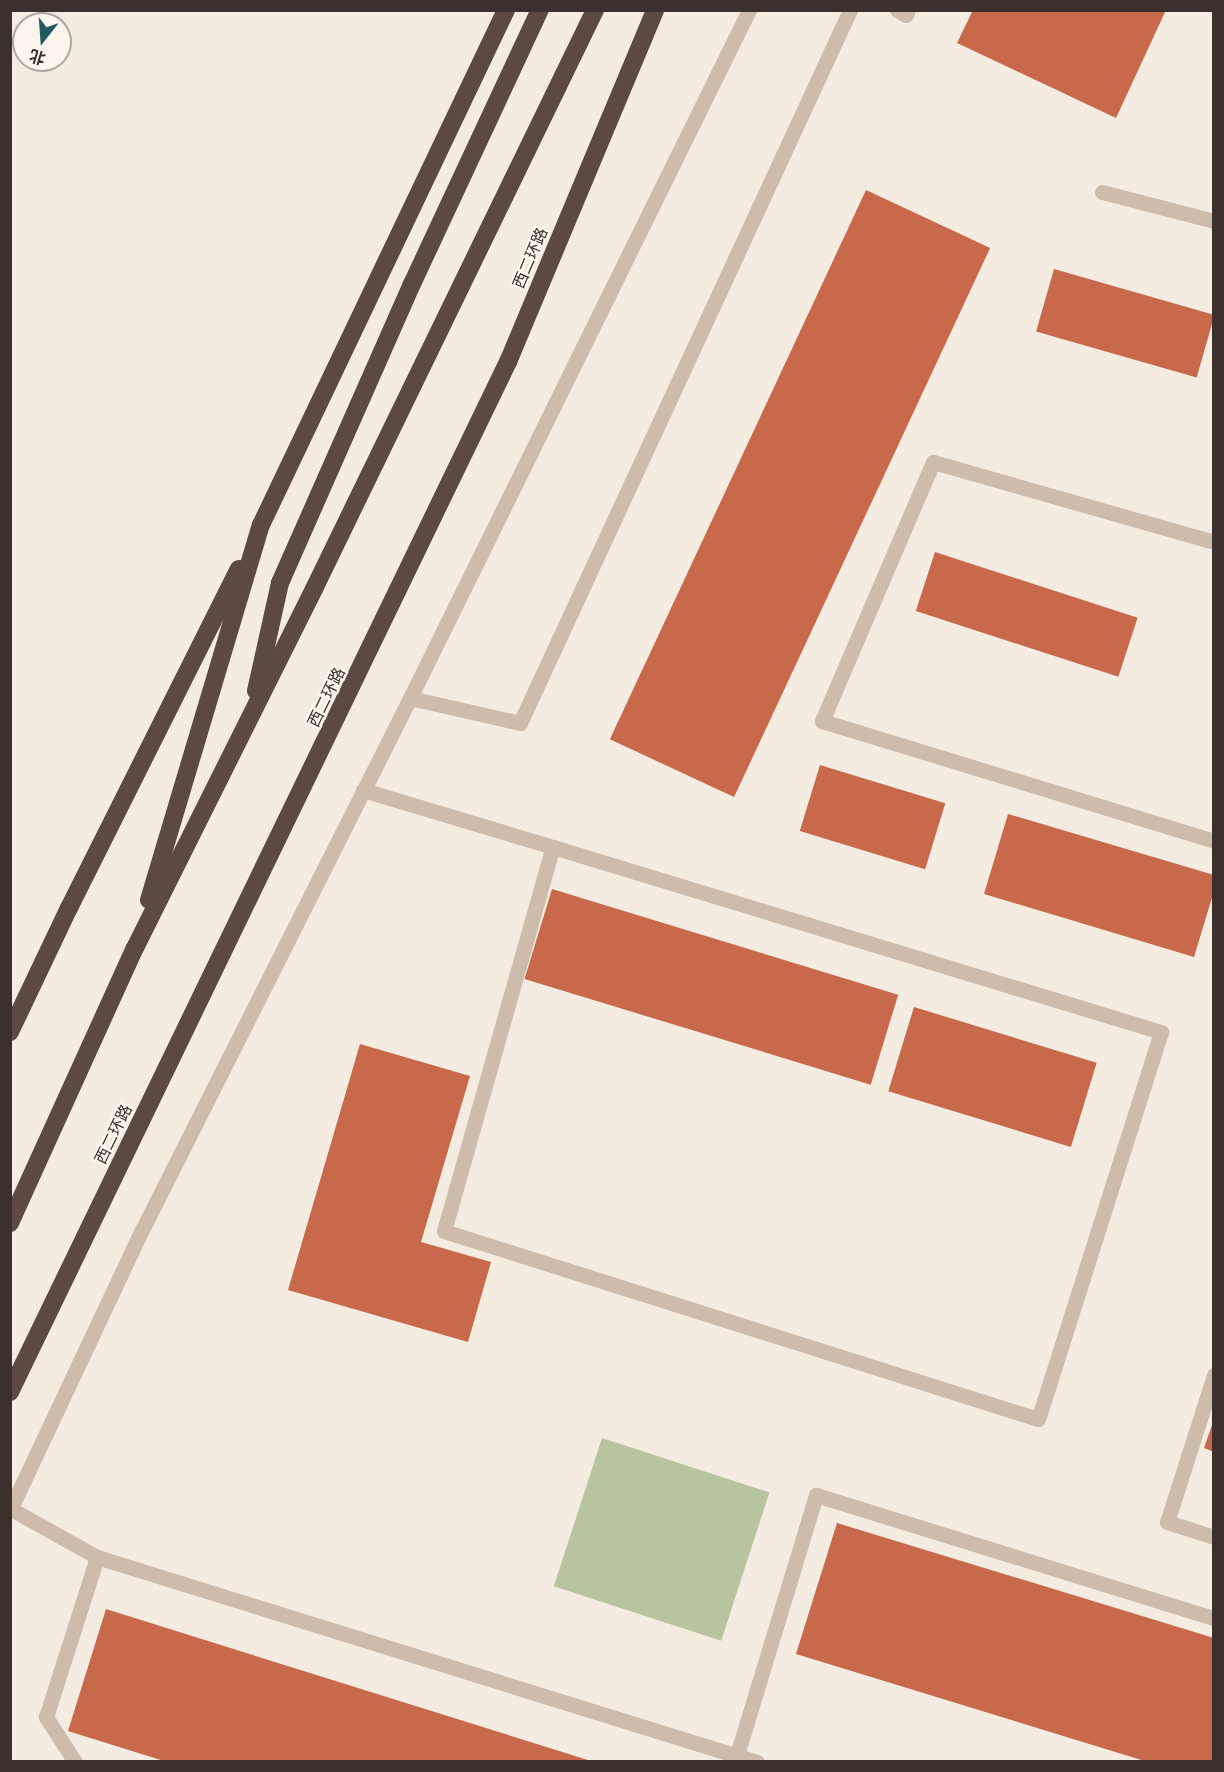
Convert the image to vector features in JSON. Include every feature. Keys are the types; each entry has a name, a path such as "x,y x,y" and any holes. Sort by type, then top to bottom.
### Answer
{"highway":[{"path":"10,1032 69,908 261,525 506,10"},
{"path":"251,717 280,583 412,284 540,10"},
{"path":"10,1222 135,948 251,717 595,10"},
{"name":"西二环路","path":"10,1392 508,362 656,10"},
{"path":"135,948 261,525"}],"street":[{"path":"749,10 410,698 142,1230 11,1509 97,1557 757,1761"},
{"path":"410,698 520,723 850,10"},
{"path":"897,10 906,15 908,10"},
{"path":"1102,192 1214,221"},
{"path":"1214,542 933,462 822,721 1214,841"},
{"path":"363,790 552,847 1161,1032 1038,1419 444,1231 552,847"},
{"path":"1214,1375 1167,1522 1214,1537"},
{"path":"737,1755 816,1495 1214,1618"},
{"path":"75,1761 46,1717 97,1557"}],"green space":[{"path":"602,1438 769,1492 721,1641 554,1586"}],"building":[{"path":"973,10 1166,10 1116,118 957,43"},
{"path":"866,190 990,248 734,797 610,739"},
{"path":"1054,269 1214,315 1197,378 1036,331"},
{"path":"935,552 1138,618 1118,677 916,611"},
{"path":"820,765 945,803 925,869 800,831"},
{"path":"1008,814 1214,875 1214,891 1194,957 984,894"},
{"path":"552,889 898,995 871,1085 525,979"},
{"path":"914,1007 1097,1063 1071,1147 888,1091"},
{"path":"360,1044 470,1076 421,1242 491,1262 468,1342 288,1290"},
{"path":"1214,1422 1214,1452 1204,1448"},
{"path":"837,1523 1214,1638 1214,1762 1148,1762 796,1654"},
{"path":"106,1609 591,1762 167,1762 68,1731"}]}
